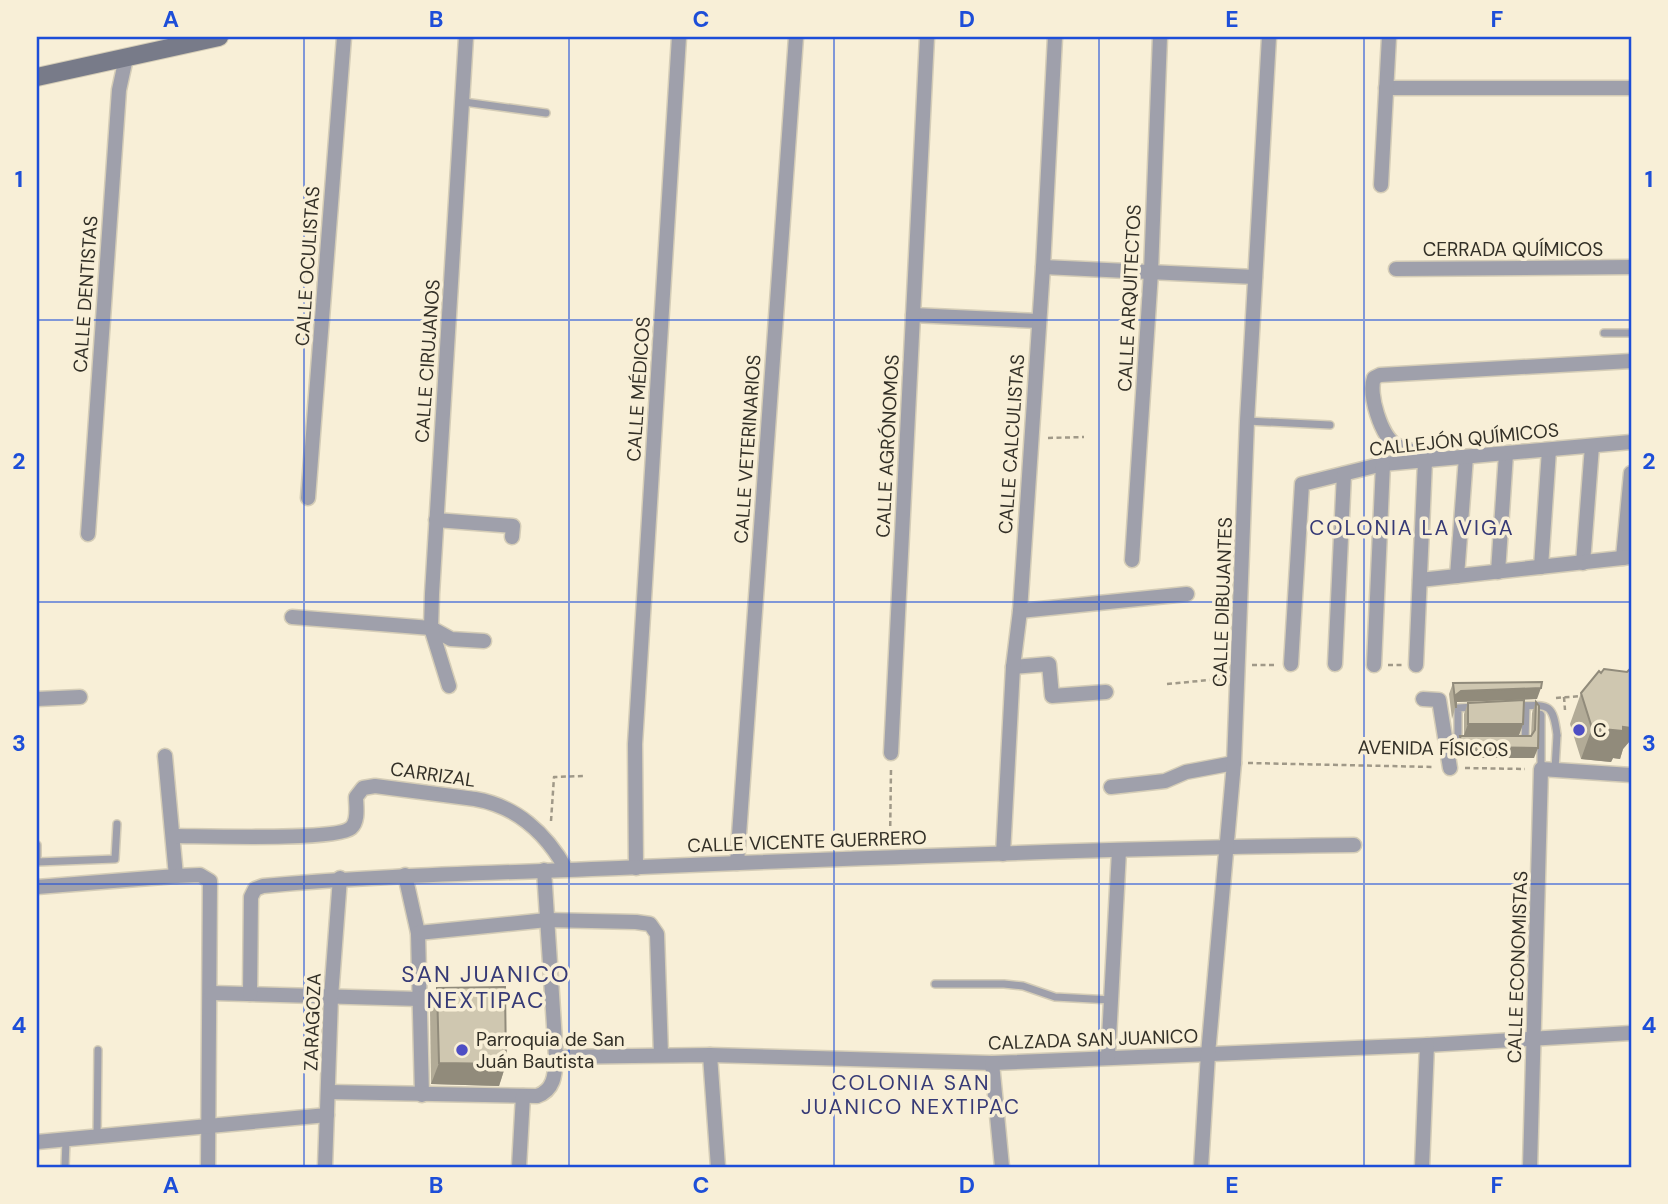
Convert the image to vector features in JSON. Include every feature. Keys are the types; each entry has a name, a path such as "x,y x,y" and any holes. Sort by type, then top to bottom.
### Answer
{"main road":[{"path":"37,77 219,37"}],"street":[{"name":"CALLE OCULISTAS","path":"308,498 344,37"},
{"name":"CALLE CIRUJANOS","path":"449,686 432,628 436,520 466,37"},
{"name":"CALLE MÉDICOS","path":"636,867 635,744 679,37"},
{"name":"CALLE VETERINARIOS","path":"737,863 796,37"},
{"name":"CALLE AGRÓNOMOS","path":"891,753 927,37"},
{"name":"CALLE CALCULISTAS","path":"1003,854 1013,667 1020,611 1043,267 1055,37"},
{"name":"CALLE ARQUITECTOS","path":"1132,560 1151,272 1160,37"},
{"name":"CALLE DIBUJANTES","path":"1201,1167 1208,1054 1234,763 1247,421 1269,37"},
{"path":"1381,185 1389,37"},
{"name":"CALLE DENTISTAS","path":"88,534 119,90 126,58"},
{"path":"1386,88 1631,88"},
{"path":"1043,267 1255,277"},
{"name":"CERRADA QUÍMICOS","path":"1396,269 1631,267"},
{"path":"913,315 1039,321"},
{"path":"1443,459 1397,446 1387,436 1380,422 1371,386 1374,378 1380,374 1631,361"},
{"name":"CALLEJÓN QUÍMICOS","path":"1292,664 1302,484 1383,464 1631,442"},
{"path":"1583,563 1592,446"},
{"path":"1541,567 1549,450"},
{"path":"1498,572 1506,454"},
{"path":"1457,576 1466,457"},
{"path":"1416,665 1426,461"},
{"path":"1374,664 1383,464"},
{"path":"1420,580 1627,558 1631,473"},
{"path":"1335,664 1344,474"},
{"path":"436,520 513,526 512,537"},
{"path":"1020,611 1187,594"},
{"path":"292,617 432,628 451,639 484,641"},
{"path":"1013,667 1049,664 1052,696 1106,692"},
{"path":"37,699 80,697"},
{"path":"1423,699 1439,700 1450,768"},
{"path":"164,756 176,876"},
{"path":"1111,787 1165,781 1186,772 1234,763"},
{"path":"1548,769 1631,775"},
{"name":"CALLE ECONOMISTAS","path":"1530,1167 1548,769"},
{"name":"CARRIZAL","path":"173,836 293,836 340,832 351,828 356,820 356,797 363,788 375,786 491,802 510,810 542,834 566,869"},
{"name":"CALLE VICENTE GUERRERO","path":"250,994 251,897 255,889 263,886 405,875 1226,846 1354,845"},
{"path":"1108,1057 1119,851"},
{"path":"329,1092 422,1096 544,1094 555,1077 556,1056 544,870"},
{"path":"405,875 418,933 422,1096"},
{"path":"37,887 176,876 207,877 211,886 208,1167"},
{"name":"ZARAGOZA","path":"325,1167 331,997 340,878"},
{"path":"418,933 547,920 650,924 657,934 661,1055"},
{"path":"211,993 420,999"},
{"name":"CALZADA SAN JUANICO","path":"556,1056 710,1055 992,1063 1427,1045 1631,1033"},
{"path":"1422,1167 1427,1045"},
{"path":"710,1055 718,1167"},
{"path":"992,1063 1002,1167"},
{"path":"519,1167 523,1096"},
{"path":"37,1142 327,1115"}],"lane":[{"path":"464,102 546,113"},
{"path":"1604,333 1631,333"},
{"path":"1247,421 1330,425"},
{"path":"1512,706 1551,708 1557,735 1548,769"},
{"path":"1512,741 1525,741 1526,706"},
{"path":"1472,741 1458,741 1458,708 1485,707"},
{"path":"1539,713 1537,739 1548,769"},
{"path":"37,845 37,862 115,859 117,824"},
{"path":"935,984 1004,984 1023,986 1055,997 1111,1000"},
{"path":"97,1137 98,1050"},
{"path":"65,1167 66,1140"}],"path":[{"path":"1030,439 1084,437"},
{"path":"1167,684 1218,679"},
{"path":"1539,713 1552,699 1581,696"},
{"path":"890,857 891,753"},
{"name":"AVENIDA FÍSICOS","path":"1234,763 1548,769"},
{"path":"529,823 550,823 554,777 585,776"}],"building":[{"path":"1604,669 1631,671 1631,728 1623,727 1623,731 1592,728 1581,693 1599,671 1601,673"},
{"path":"1542,682 1541,688 1461,691 1456,695 1456,708 1453,683"},
{"path":"1524,700 1523,724 1468,724 1468,703"},
{"path":"1536,702 1539,706 1538,748 1462,747 1460,736 1531,736 1535,730"},
{"path":"505,987 506,1064 439,1063 437,988"}],"place":[{"name":"C","path":"1579,730"},
{"name":"Parroquia de San Juán Bautista","path":"462,1050"}],"district":[{"name":"COLONIA LA VIGA","path":"1412,528"},
{"name":"SAN JUANICO NEXTIPAC","path":"486,987"},
{"name":"COLONIA SAN JUANICO NEXTIPAC","path":"911,1095"}]}
